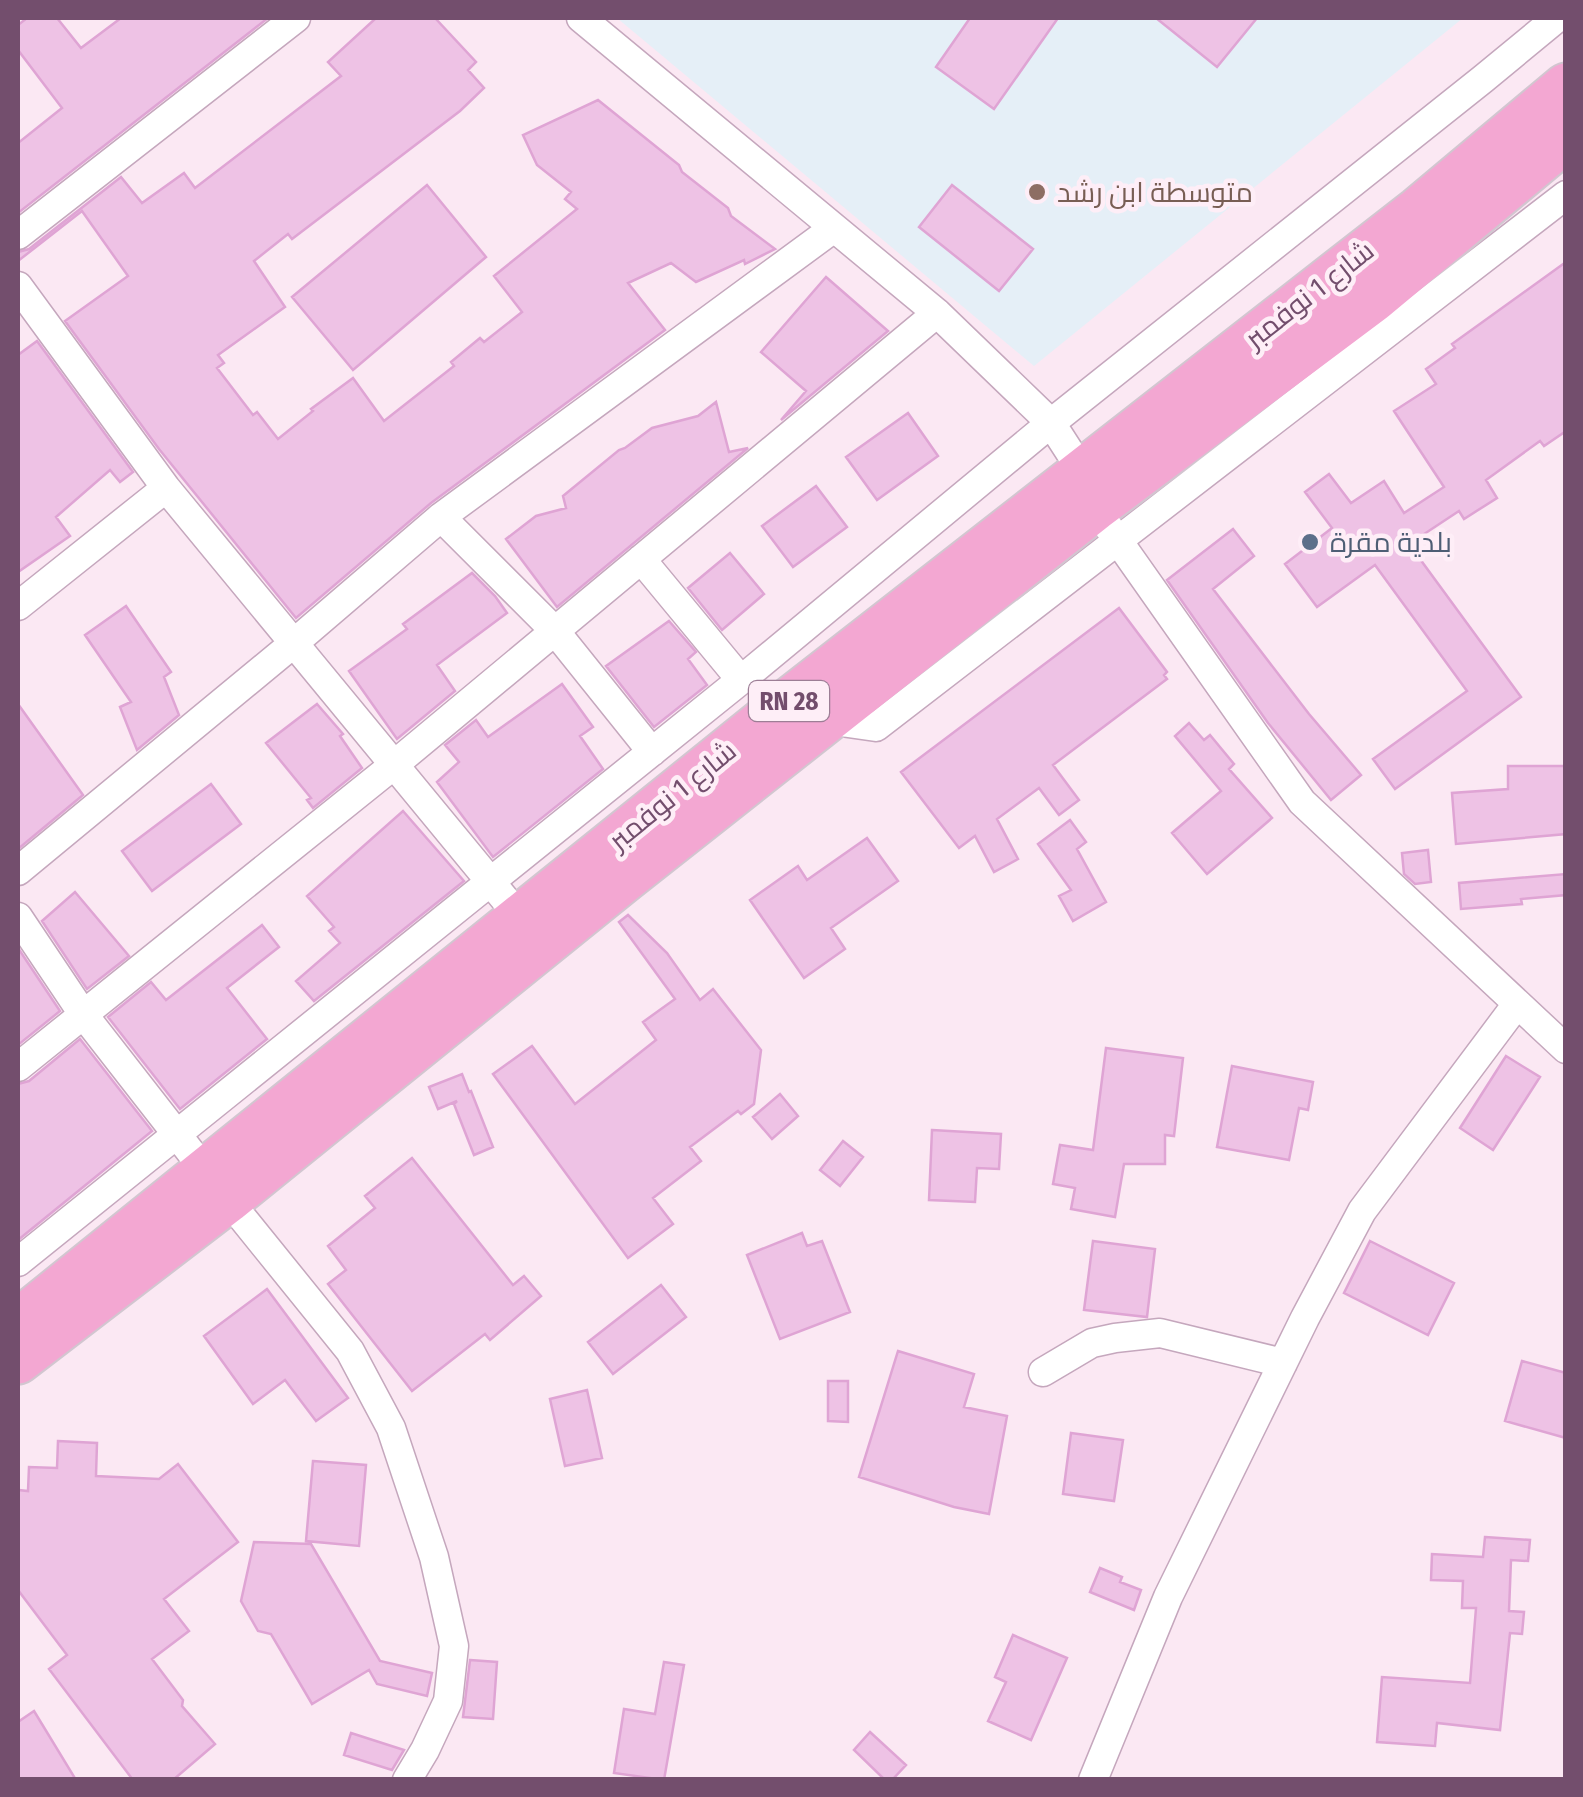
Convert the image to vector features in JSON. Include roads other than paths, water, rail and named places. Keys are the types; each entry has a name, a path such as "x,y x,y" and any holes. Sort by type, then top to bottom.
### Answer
{"main road":[{"name":"شارع 1 نوفمبر","path":"18,1361 217,1185 531,932 786,703 1098,506 1418,210 1566,86"},
{"name":"شارع 1 نوفمبر","path":"531,932 827,720 1098,506 1374,299 1543,195 1566,140"},
{"name":"شارع 1 نوفمبر","path":"18,1322 217,1185"}],"street":[{"path":"18,235 296,18"},
{"path":"581,18 936,313 1050,422 1098,506 1302,802 1566,1049"},
{"path":"18,1262 742,680 1050,422 1557,18"},
{"path":"18,872 441,517 834,228"},
{"path":"18,286 166,488 531,932"},
{"path":"18,1067 395,764 936,313"},
{"path":"18,606 166,488"},
{"path":"441,517 556,631 652,752"},
{"path":"642,559 742,680"},
{"path":"18,916 83,1014 350,1351 391,1428 434,1556 454,1646 448,1701 407,1780"},
{"path":"1093,1780 1168,1597 1282,1362 1362,1210 1517,1004"},
{"path":"1043,1372 1092,1343 1160,1334 1282,1362"}],"place":[{"name":"متوسطة ابن رشد","path":"1037,192"},
{"name":"بلدية مقرة","path":"1310,542"}]}
